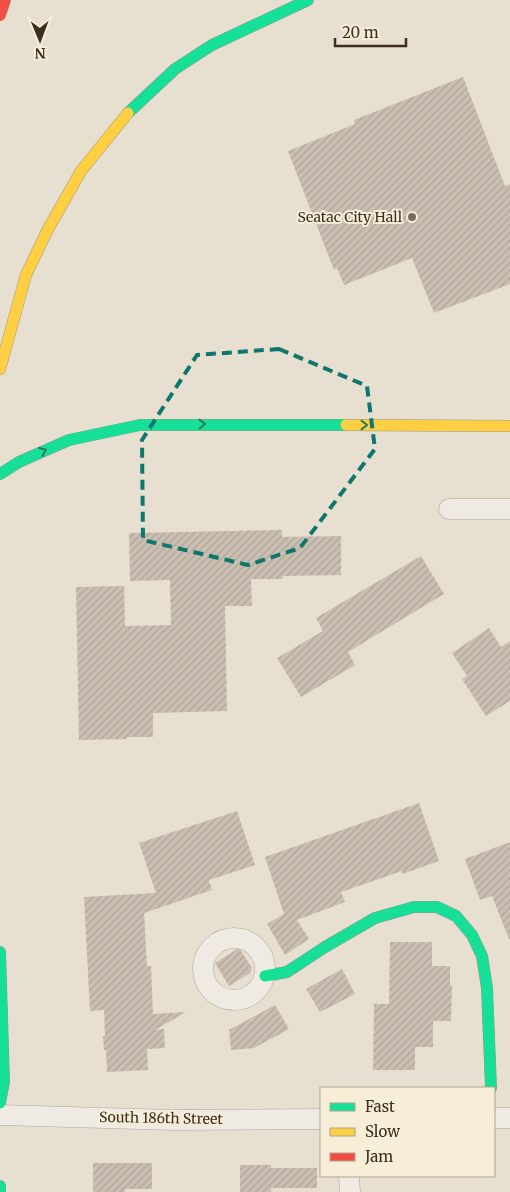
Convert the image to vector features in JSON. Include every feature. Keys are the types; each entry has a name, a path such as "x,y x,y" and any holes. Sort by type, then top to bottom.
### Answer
{"main road":[{"path":"0,14 5,0"},
{"path":"0,370 26,275 47,231 81,170 124,116 175,69 212,45 308,0"},
{"path":"0,474 19,462 69,440 140,425 510,426"},
{"path":"265,976 287,972 325,946 375,918 414,907 437,907 456,916 472,935 482,956 487,988 490,1087"},
{"path":"0,952 4,1082 0,1103"},
{"path":"0,1186 0,1192"}],"street":[{"path":"449,509 510,509"},
{"name":"South 186th Street","path":"0,1115 174,1120 320,1119"},
{"path":"495,1118 510,1118"},
{"path":"349,1177 350,1192"}],"highlighted area":[{"path":"279,349 367,386 375,449 300,548 248,565 143,540 142,440 197,355"}],"building":[{"name":"Seatac City Hall","path":"463,77 505,186 510,184 510,284 434,313 412,258 344,285 337,268 334,270 288,151 355,124 354,120"},
{"path":"282,530 282,537 341,536 341,575 283,576 283,579 251,579 252,606 225,606 227,711 153,713 153,737 79,740 76,587 124,586 125,626 171,625 170,580 130,581 129,533"},
{"path":"421,556 444,594 348,652 355,665 301,697 277,658 323,631 316,618"},
{"path":"489,628 501,647 510,641 510,701 486,716 462,679 467,676 452,653"},
{"path":"419,803 439,861 403,874 402,871 341,892 345,902 297,920 309,939 285,955 267,924 284,914 265,857"},
{"path":"237,811 255,865 209,880 212,890 144,913 147,966 151,966 153,1014 186,1012 155,1030 164,1029 165,1048 147,1049 148,1070 107,1072 103,1036 105,1036 104,1010 90,1011 84,897 156,893 139,843"},
{"path":"510,842 509,939 492,896 480,900 465,859"},
{"path":"390,942 432,942 432,966 450,966 450,985 452,985 451,1021 433,1021 433,1047 415,1047 415,1070 373,1070 374,1004 389,1004"},
{"path":"239,948 252,968 250,973 229,986 215,963"},
{"path":"342,969 355,994 320,1012 306,989"},
{"path":"275,1005 289,1029 254,1048 231,1050 229,1030"},
{"path":"93,1163 152,1163 152,1189 125,1189 125,1192 93,1192"},
{"path":"240,1165 271,1165 271,1168 317,1168 317,1188 271,1188 271,1192 240,1192"}],"traffic: fast":[{"path":"128,113 175,69 212,45 308,0"},
{"path":"0,474 19,462 69,440 140,425 346,425"},
{"path":"265,976 287,972 375,918 414,907 437,907 456,916 472,935 482,956 487,988 491,1087"},
{"path":"0,952 4,1082 0,1103"},
{"path":"0,1186 0,1192"}],"traffic: slow":[{"path":"0,369 26,275 47,231 81,171 128,113"},
{"path":"346,425 510,426"}],"traffic: jam":[{"path":"0,15 5,0"}],"place":[{"name":"Seatac City Hall","path":"412,217"}]}
